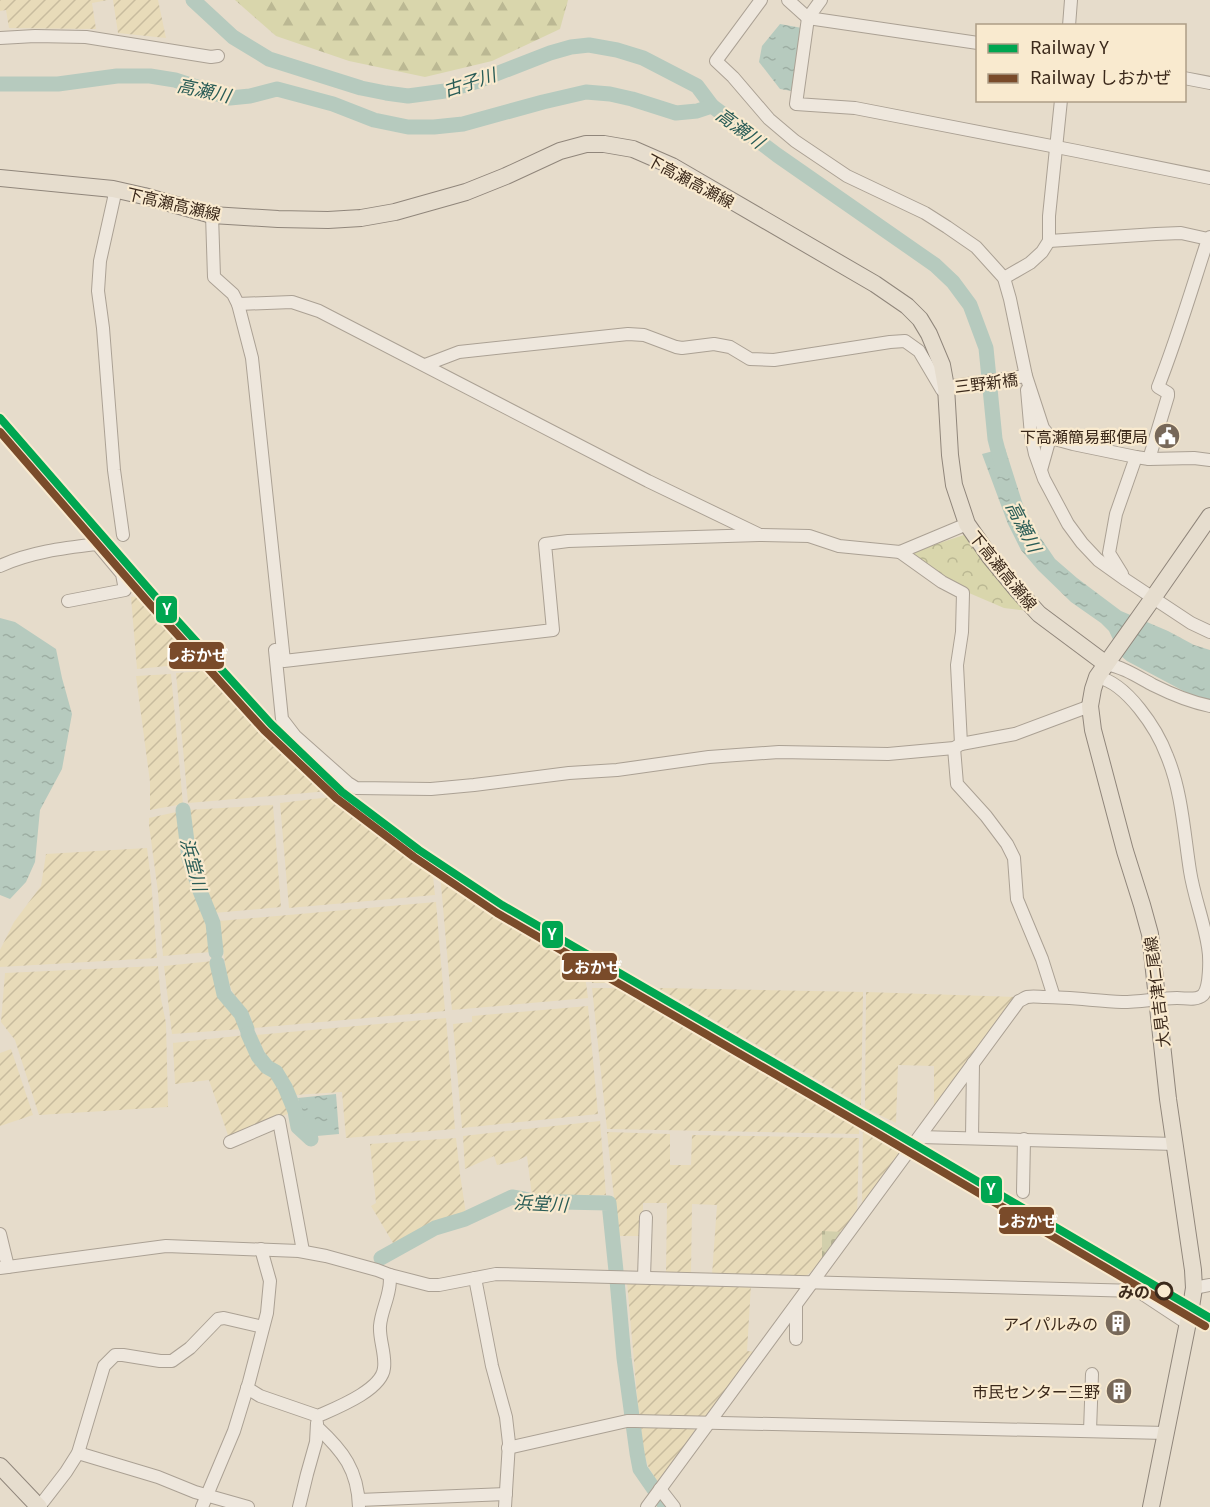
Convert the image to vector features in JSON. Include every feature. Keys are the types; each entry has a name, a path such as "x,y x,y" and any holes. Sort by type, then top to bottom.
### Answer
{"main road":[{"name":"下高瀬高瀬線","path":"0,178 113,189 212,215 328,219 361,218 395,212 466,192 560,151 586,144 604,144 633,149 672,166 875,284 907,306 920,319 930,334 942,364 954,485 967,524 1018,591 1039,614 1064,634 1101,671"},
{"name":"大見吉津仁尾線","path":"1151,1507 1188,1324 1202,1287 1193,1270 1168,1099 1150,934 1098,752 1090,706 1093,689 1101,671 1210,516"},
{"path":"0,1466 39,1507"}],"street":[{"path":"761,0 716,61 769,119 795,141 847,176 926,213 947,226 976,248 1004,278 1026,376 1048,445 1041,470"},
{"path":"788,0 808,18 976,43"},
{"path":"821,0 808,18 796,104 855,108 1210,178"},
{"path":"1069,24 1071,0"},
{"path":"0,38 35,36 86,38 211,57 218,56"},
{"path":"1186,78 1210,83"},
{"path":"1004,278 1030,263 1042,252 1049,241 1049,216 1061,102"},
{"path":"113,189 114,198 100,261 98,291 114,470 123,535"},
{"path":"212,215 214,277 233,294 238,304 252,358 284,660 553,630 545,544 568,541 759,535 809,536 839,546 900,552 967,524"},
{"path":"1049,241 1181,233 1209,238 1158,387 1168,393 1168,396 1149,459"},
{"path":"238,304 292,302 319,311 648,481 759,535"},
{"path":"425,365 459,352 628,334 644,335 682,348 714,344 729,346 750,359 774,360 905,341 919,351 942,390 946,387"},
{"path":"1026,376 1035,454 1044,479 1068,524 1098,560 1191,623 1210,632"},
{"name":"三野新橋","path":"946,387 1026,376"},
{"path":"1043,428 1051,438 1136,457 1210,460"},
{"path":"1126,580 1109,553 1116,514 1136,457"},
{"path":"0,566 47,550 97,544 122,574 125,590 69,601"},
{"path":"900,552 942,582 963,593 962,632 957,665 957,784 986,816 1014,858 1017,899 1042,959 1054,997"},
{"path":"275,650 282,719 295,736 356,788 431,789 779,752 888,754 958,746 1015,734 1090,706"},
{"path":"647,1507 1019,1001 1028,997 1122,1002 1175,998 1197,999 1206,992 1209,983 1208,946 1196,903 1185,829 1167,756 1152,724 1135,703 1104,678 1101,671 1113,665 1177,696 1210,706"},
{"path":"972,1138 973,1063"},
{"path":"230,1142 279,1121 303,1251"},
{"path":"920,1137 1175,1144"},
{"path":"1023,1192 1024,1139"},
{"path":"644,1277 646,1217"},
{"path":"0,1234 4,1267 166,1246 303,1251 440,1286 496,1274 1138,1291 1188,1324"},
{"path":"202,1507 234,1431 267,1313 270,1281 261,1249"},
{"path":"318,1421 366,1391 378,1381 384,1369 380,1317 389,1290 390,1275"},
{"path":"475,1278 492,1366 506,1417 508,1448 505,1507"},
{"path":"796,1305 796,1339"},
{"path":"39,1507 78,1453 104,1366 115,1355 172,1361 190,1348 218,1319 224,1318 263,1327"},
{"path":"1090,1431 1092,1374"},
{"path":"247,1388 318,1421 349,1462 355,1477 359,1503 506,1494"},
{"path":"299,1507 316,1442 318,1421"},
{"path":"508,1448 631,1421 1166,1433"},
{"path":"78,1453 248,1507"},
{"path":"658,1492 674,1507"}],"shaded area":[{"path":"0,0 108,0 92,3 96,29 9,28 6,10 0,11"},
{"path":"113,0 158,0 166,38 118,33"},
{"path":"145,595 187,643 188,664 137,669 131,597"},
{"path":"204,671 248,720 253,717 329,791 188,803 176,673"},
{"path":"171,674 183,804 150,810 150,782 136,676"},
{"path":"339,796 373,824 370,830 433,876 435,895 289,908 280,803"},
{"path":"273,805 281,907 214,913 199,877 192,852 188,810"},
{"path":"181,811 192,874 206,910 211,934 211,952 163,956 149,818"},
{"path":"147,848 157,958 0,967 0,950 14,922 41,886 46,854"},
{"path":"440,873 578,952 583,960 588,998 452,1010"},
{"path":"436,902 445,1011 253,1028 250,1015 233,993 227,978 219,921"},
{"path":"589,958 630,983 592,983"},
{"path":"213,961 223,1001 238,1016 242,1029 172,1034 164,966"},
{"path":"158,966 166,1023 168,1107 39,1115 15,1040 1,1022 5,973"},
{"path":"592,988 623,988 658,1005 660,1003 859,1118 859,1134 607,1129"},
{"path":"658,988 863,992 861,1105"},
{"path":"866,992 1017,997 934,1111 934,1066 898,1065 896,1123 865,1108"},
{"path":"588,1006 598,1114 462,1128 453,1024 472,1022 472,1016"},
{"path":"446,1018 455,1129 346,1138 342,1092 294,1095 282,1073 269,1061 256,1035"},
{"path":"246,1035 257,1061 273,1076 290,1113 229,1138 209,1080 175,1084 173,1043"},
{"path":"11,1049 33,1115 0,1126 0,1053"},
{"path":"863,1120 906,1147 862,1208"},
{"path":"600,1121 606,1195 532,1196 527,1156 497,1165 494,1156 465,1169 463,1136"},
{"path":"607,1132 670,1134 670,1165 691,1165 692,1135 859,1138 857,1215 822,1264 807,1275 802,1277 712,1275 717,1205 692,1204 691,1275 666,1274 667,1203 643,1203 643,1236 618,1236"},
{"path":"456,1138 466,1214 439,1223 396,1248 371,1206 376,1203 370,1144"},
{"path":"627,1282 751,1285 747,1351 756,1352 707,1419 639,1418"},
{"path":"641,1425 694,1429 695,1433 659,1485 648,1466 643,1450"}],"green space":[{"path":"235,0 568,0 560,29 492,61 425,77 349,61 276,36"},
{"path":"970,533 1029,611 1004,608 962,590 909,553"},
{"path":"822,1231 844,1232 822,1264"}],"water":[{"path":"780,24 802,28 792,91 780,89 759,62 762,46"},
{"path":"1005,448 1025,511 1055,559 1121,611 1194,645 1210,650 1210,700 1191,695 1127,661 1121,656 1109,631 1071,602 1021,550 1008,524 982,454"},
{"path":"0,618 15,622 56,649 72,714 62,769 40,810 35,862 26,882 10,899 0,895"},
{"path":"336,1094 339,1134 317,1136 303,1122 298,1098"}],"waterway":[{"name":"古子川","path":"193,0 233,37 269,59 361,88 386,93 408,96 445,91 478,81 550,53 589,45 643,58 697,86 712,106 777,155 935,265 953,282 970,305 986,348 995,439 1003,470"},
{"name":"高瀬川","path":"0,84 58,84 117,76 150,76 175,80 230,98 277,89 333,104 374,120 408,127 463,124 586,92 632,99 676,113 697,111 712,106"},
{"name":"浜堂川","path":"183,810 189,858 213,923 216,952"},
{"name":"浜堂川","path":"217,963 224,994 241,1014 247,1029"},
{"name":"浜堂川","path":"248,1034 258,1056 267,1067 276,1072 285,1087 295,1111 298,1127 311,1139"},
{"name":"浜堂川","path":"381,1258 435,1228 465,1219 512,1197 541,1203 609,1203 616,1271"},
{"name":"浜堂川","path":"617,1280 624,1358 640,1469 665,1505"}],"rail line":[{"name":"Y","path":"0,418 154,595 271,724 342,792 419,850 502,905 1210,1318"},
{"name":"しおかぜ","path":"0,432 147,601 264,730 336,798 414,857 497,913 1205,1326"}],"place":[{"name":"下高瀬簡易郵便局","path":"1167,436"},
{"name":"みの","path":"1164,1291"},
{"name":"アイパルみの","path":"1118,1323"},
{"name":"市民センター三野","path":"1119,1391"}]}
